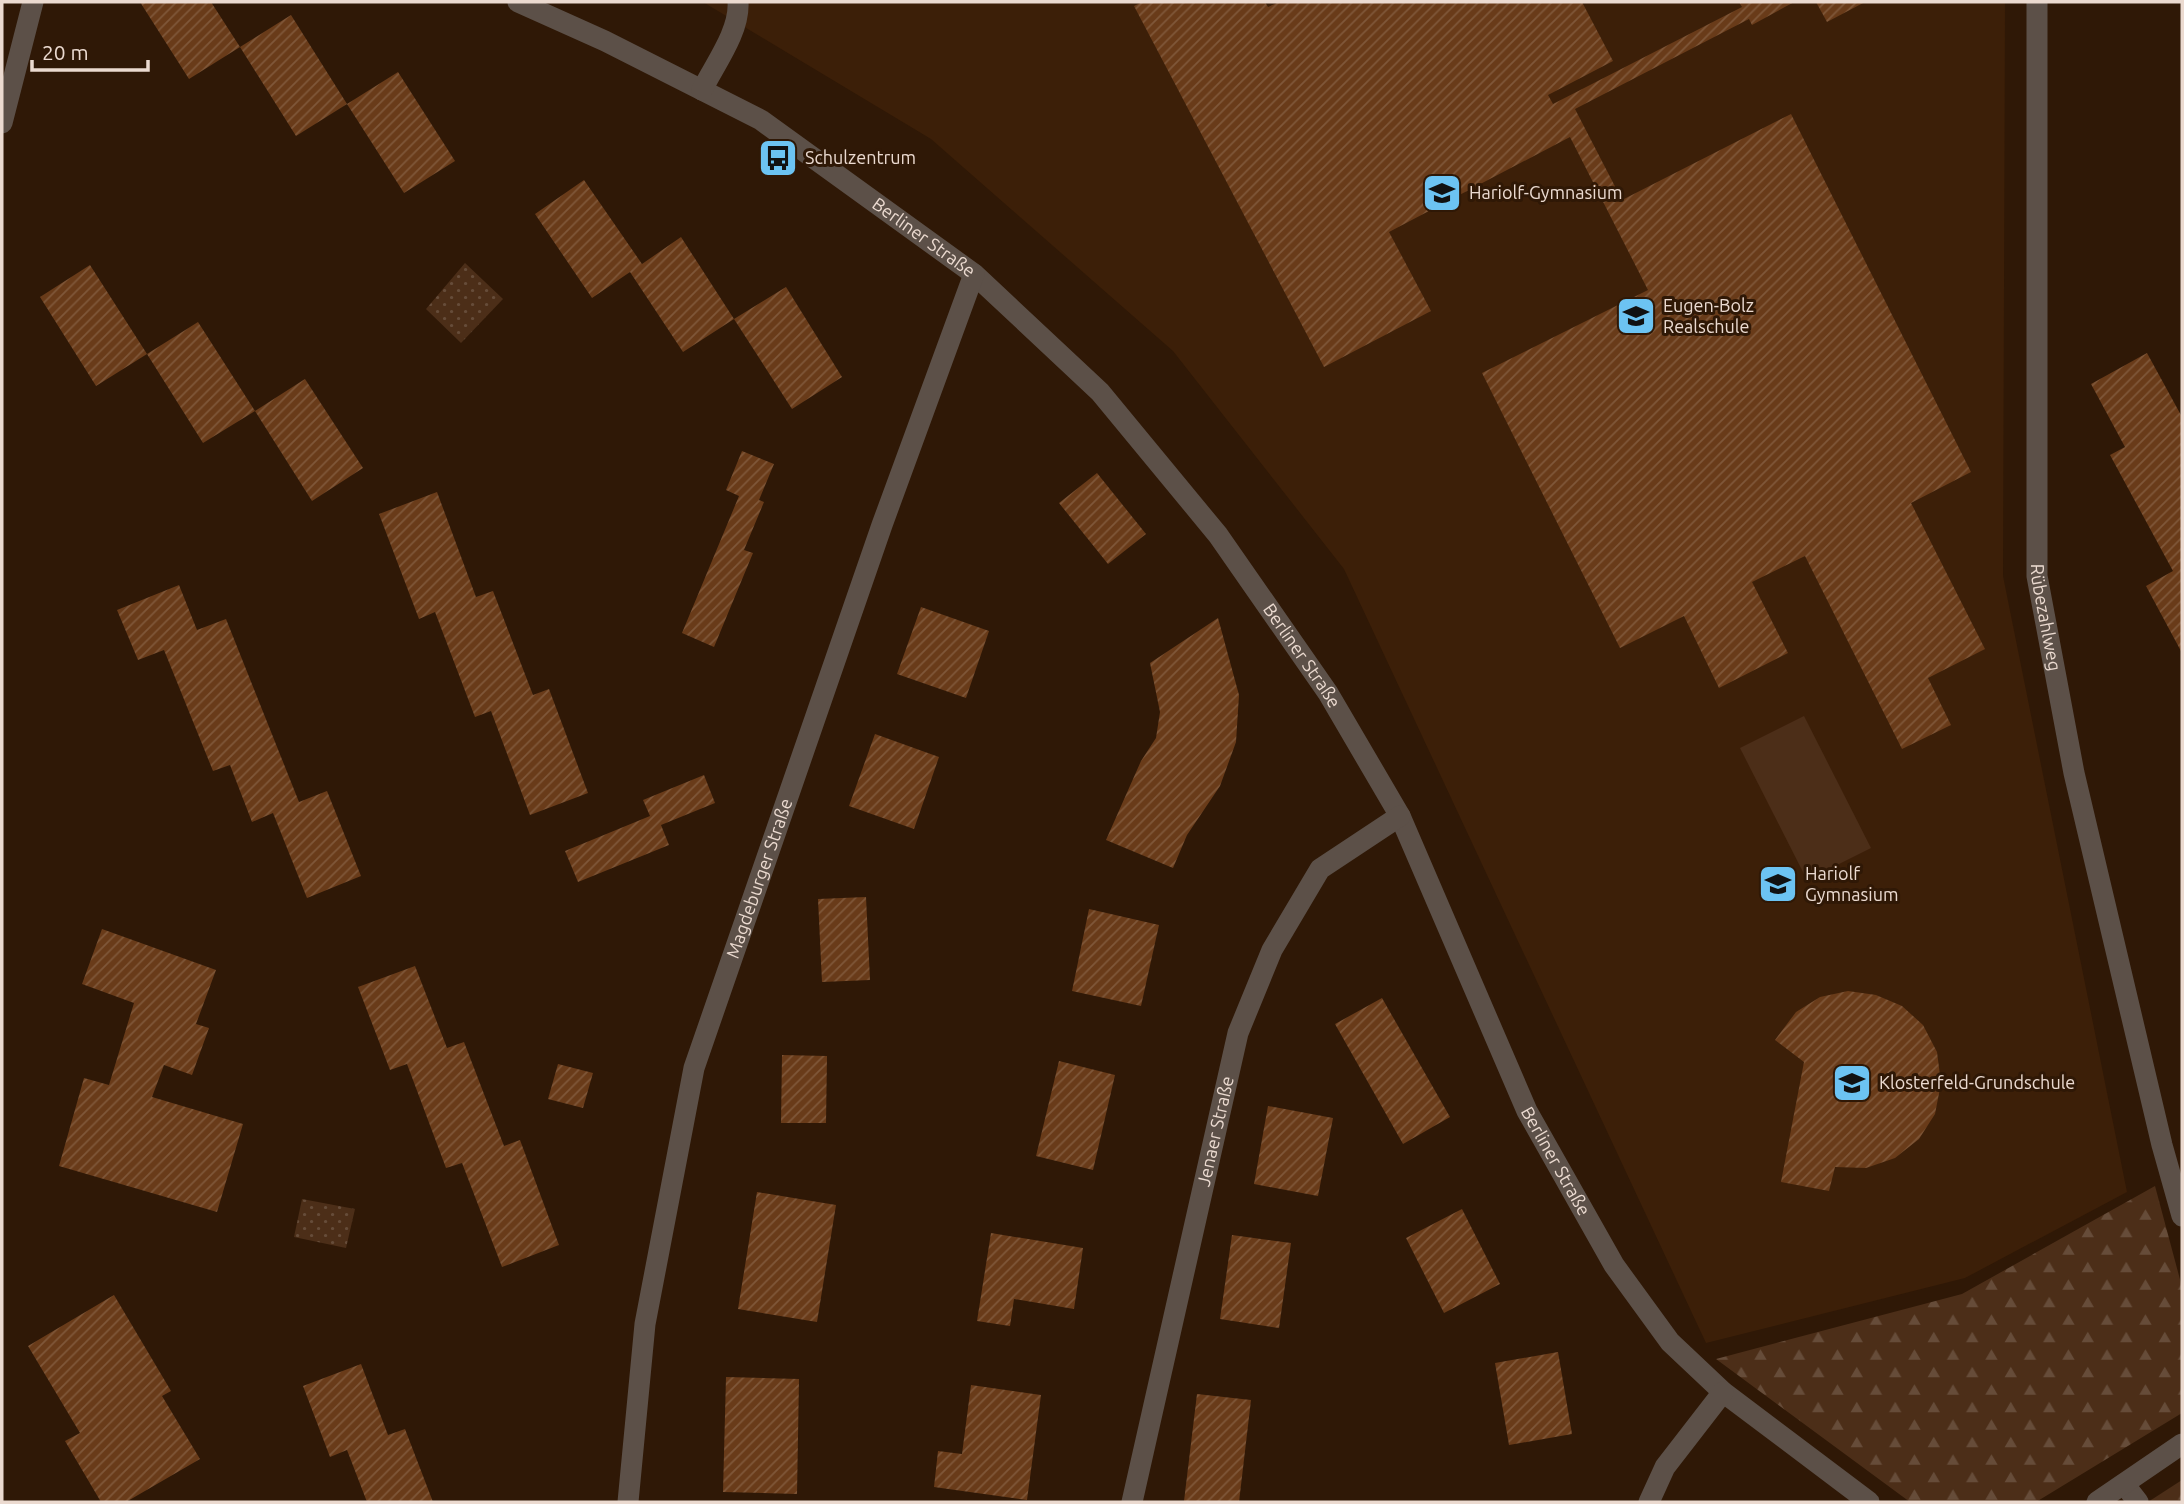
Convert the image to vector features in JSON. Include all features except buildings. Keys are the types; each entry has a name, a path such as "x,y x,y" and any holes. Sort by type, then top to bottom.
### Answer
{"street":[{"path":"2,123 33,2"},
{"name":"Berliner Straße","path":"518,2 605,41 761,120 974,274 1100,392 1219,535 1328,693 1401,816 1534,1123 1615,1265 1670,1342 1723,1392 1869,1502"},
{"path":"702,90 730,35 738,12 738,2"},
{"name":"Rübezahlweg","path":"2037,2 2037,576 2074,773 2159,1132 2182,1216"},
{"name":"Magdeburger Straße","path":"628,1502 645,1324 694,1068 881,525 974,274"},
{"name":"Jenaer Straße","path":"1132,1502 1238,1033 1272,950 1320,869 1401,816"},
{"path":"1649,1502 1665,1467 1723,1392"},
{"path":"2097,1502 2182,1444"},
{"path":"2124,1484 2138,1502"}],"shaded area":[{"name":"Hariolf Gymnasium","path":"703,2 2005,2 2003,576 2127,1192 1965,1278 1706,1343 1344,569 1173,351 931,139"}],"green space":[{"path":"465,263 503,299 461,343 426,309"},
{"path":"1804,716 1871,848 1807,880 1740,748"},
{"path":"2155,1186 2182,1287 2182,1413 2036,1502 1910,1502 1716,1359 1962,1294"},
{"path":"302,1199 355,1209 346,1248 294,1237"},
{"path":"2182,1480 2182,1502 2148,1502"}],"place":[{"name":"Schulzentrum","path":"778,158"},
{"name":"Hariolf-Gymnasium","path":"1442,193"},
{"name":"Eugen-Bolz Realschule","path":"1636,316"},
{"name":"Hariolf Gymnasium","path":"1778,884"},
{"name":"Klosterfeld-Grundschule","path":"1852,1083"}]}
